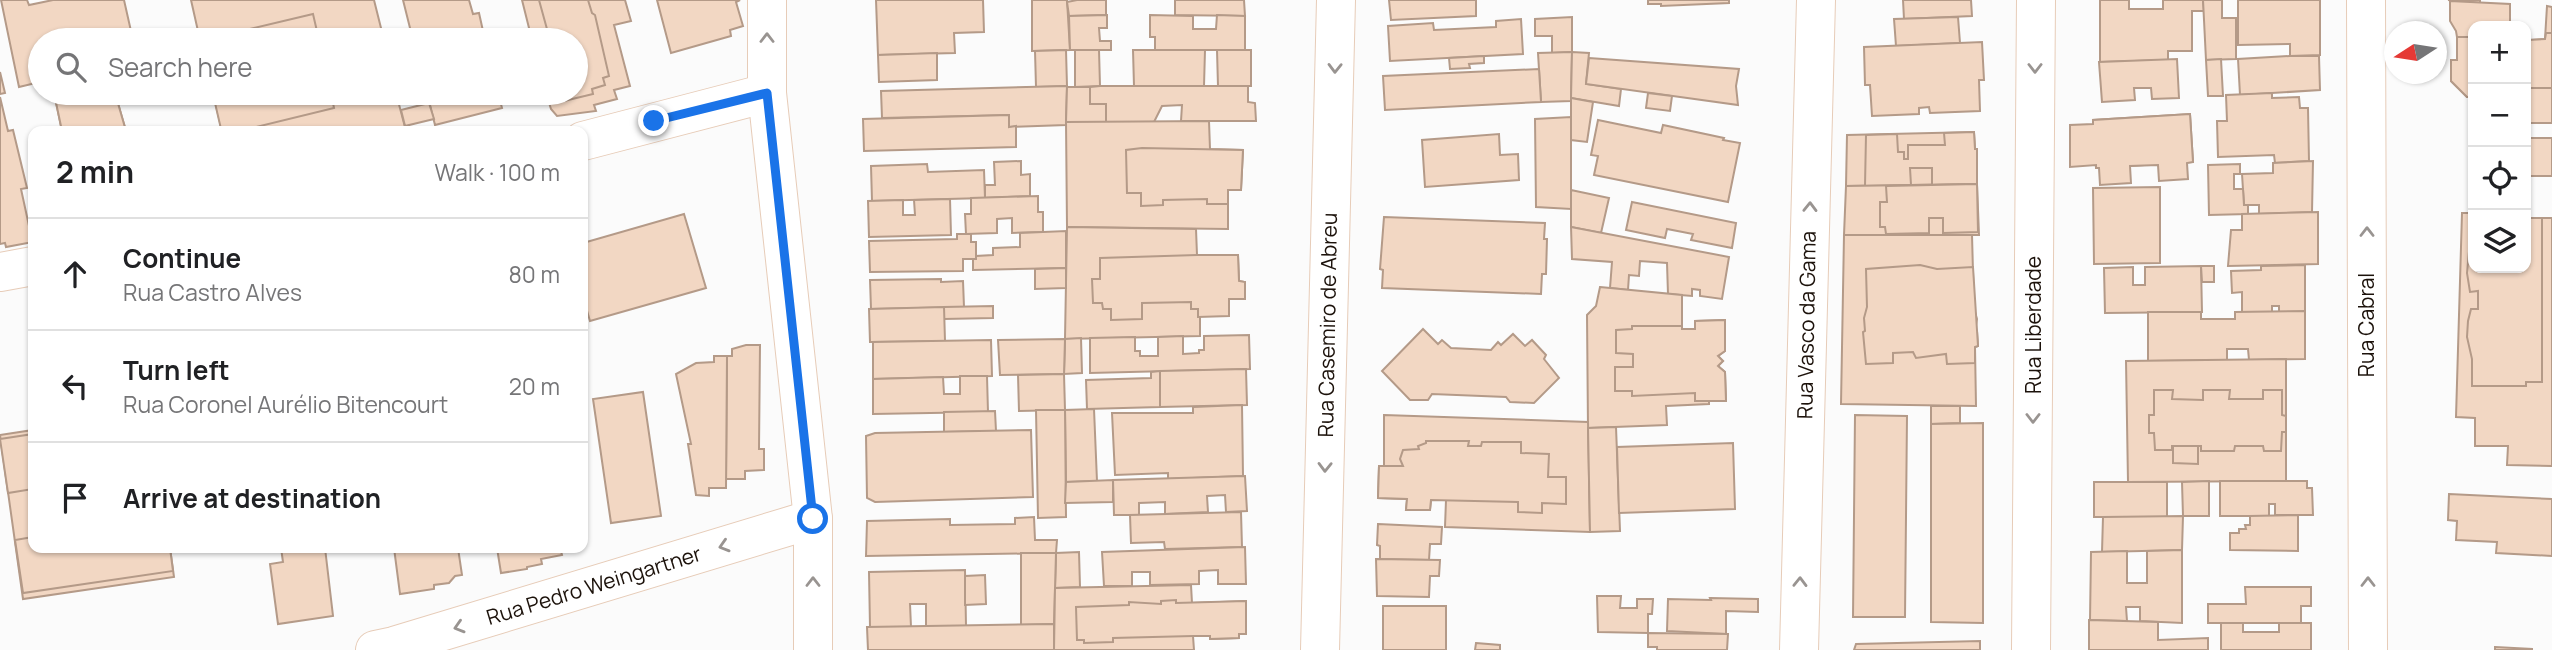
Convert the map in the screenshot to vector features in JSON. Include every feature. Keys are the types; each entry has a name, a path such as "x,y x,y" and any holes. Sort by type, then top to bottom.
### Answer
{"street":[{"path":"767,0 767,93 813,519 813,650"},
{"name":"Rua Casemiro de Abreu","path":"1320,650 1336,0"},
{"name":"Rua Vasco da Gama","path":"1799,650 1816,0"},
{"name":"Rua Liberdade","path":"2031,650 2036,0"},
{"name":"Rua Cabral","path":"2365,0 2368,650"},
{"path":"588,140 767,93"},
{"path":"0,272 28,267"},
{"name":"Rua Pedro Weingartner","path":"376,650 407,643 813,519"}],"building":[{"path":"1,0 27,0 29,5 53,0 124,0 130,28 28,28 28,85 19,87"},
{"path":"191,0 374,0 381,28 197,28"},
{"path":"403,0 469,0 473,14 479,13 482,28 410,28"},
{"path":"522,0 625,0 631,21 614,25 630,86 614,90 617,99 594,105 596,111 557,116 550,105 588,105 588,28 529,28"},
{"path":"539,0 588,0 595,15 609,76 603,78 605,85 592,89 593,94 588,95 588,28 547,28"},
{"path":"657,0 740,0 736,2 743,26 730,30 731,36 671,53"},
{"path":"876,0 983,0 984,32 954,33 955,53 878,55"},
{"path":"1032,0 1067,0 1070,50 1032,51"},
{"path":"1106,0 1106,15 1069,16 1067,2"},
{"path":"1175,0 1244,0 1245,16 1175,15"},
{"path":"1389,0 1476,0 1476,16 1391,20"},
{"path":"1648,0 1729,0 1729,3 1661,6 1648,4"},
{"path":"1903,0 1971,0 1972,16 1904,19"},
{"path":"2100,0 2129,0 2129,9 2163,9 2163,0 2203,0 2204,11 2192,11 2192,51 2168,51 2168,60 2100,62"},
{"path":"2203,0 2222,0 2222,18 2236,18 2236,59 2206,60"},
{"path":"2238,0 2320,0 2320,55 2290,56 2290,44 2238,45"},
{"path":"2448,0 2480,0 2480,3"},
{"path":"2450,1 2510,4 2510,21 2468,21 2468,97 2451,81 2451,60 2457,60 2457,37 2450,21"},
{"path":"2547,6 2552,7 2552,123 2531,123 2531,40 2545,39"},
{"path":"313,14 316,28 254,28"},
{"path":"1107,15 1107,28 1099,28 1100,41 1111,41 1111,50 1070,50 1069,16"},
{"path":"1150,15 1193,16 1193,29 1216,29 1217,15 1245,16 1245,50 1155,50 1155,37 1150,37"},
{"path":"1572,17 1572,52 1552,53 1552,36 1535,36 1535,19"},
{"path":"1958,17 1960,43 1896,46 1894,19"},
{"path":"1521,19 1523,54 1390,61 1388,26 1433,23 1434,30 1496,27 1496,21"},
{"path":"2546,33 2552,33 2552,88 2531,88 2531,40 2545,39"},
{"path":"2457,37 2468,37 2468,97 2451,81 2451,60 2457,60"},
{"path":"1982,42 1984,80 1979,80 1980,111 1930,113 1929,107 1919,108 1919,114 1872,116 1870,85 1865,85 1864,47"},
{"path":"1066,50 1067,86 1036,87 1035,51"},
{"path":"1075,50 1099,50 1100,86 1075,87"},
{"path":"1133,50 1205,50 1204,86 1134,86"},
{"path":"1217,50 1251,50 1251,86 1218,86"},
{"path":"1572,52 1571,101 1541,102 1538,53"},
{"path":"1572,52 1589,53 1586,84 1621,89 1619,106 1571,98"},
{"path":"937,53 937,80 879,82 878,55"},
{"path":"1484,56 1484,63 1469,64 1470,68 1450,69 1449,58"},
{"path":"2319,56 2320,90 2240,95 2238,59"},
{"path":"1589,58 1739,69 1736,86 1738,105 1586,84"},
{"path":"2177,59 2179,98 2152,99 2151,88 2134,88 2135,100 2102,102 2099,62"},
{"path":"2221,59 2223,96 2208,96 2206,60"},
{"path":"1539,69 1541,102 1385,110 1383,76"},
{"path":"0,72 5,93 0,94"},
{"path":"1067,86 1066,125 1009,127 1009,115 882,118 881,91"},
{"path":"1248,86 1248,102 1255,103 1256,121 1181,121 1182,105 1162,106 1154,122 1106,122 1106,104 1090,104 1090,87"},
{"path":"1067,87 1090,87 1090,104 1106,104 1106,122 1066,122"},
{"path":"1648,93 1672,96 1670,111 1646,108"},
{"path":"2272,93 2272,98 2299,97 2300,108 2308,108 2309,161 2275,163 2274,155 2218,157 2217,121 2227,121 2226,95"},
{"path":"0,97 8,131 13,130 27,188 21,189 28,221 28,243 6,247 5,243 0,244"},
{"path":"1571,98 1593,102 1587,142 1571,140"},
{"path":"57,105 118,105 125,126 61,126"},
{"path":"57,105 118,105 125,126 61,126"},
{"path":"215,105 333,105 334,108 260,126 220,126"},
{"path":"216,105 399,105 405,126 221,126"},
{"path":"430,105 501,105 502,108 435,125"},
{"path":"430,105 434,119 405,126 401,110"},
{"path":"2190,114 2193,162 2096,168 2093,120"},
{"path":"2190,114 2193,162 2187,163 2188,179 2159,181 2158,165 2130,166 2131,183 2100,185 2099,168 2096,168 2096,165 2070,167 2070,125 2093,124 2093,120"},
{"path":"1009,115 1009,127 1016,126 1016,147 864,151 863,119"},
{"path":"1571,117 1571,209 1536,207 1535,119"},
{"path":"1598,120 1661,133 1663,125 1740,143 1728,202 1594,175 1598,156 1591,155"},
{"path":"1209,121 1210,149 1243,150 1241,190 1228,190 1228,229 1067,227 1066,122"},
{"path":"1974,132 1977,184 1846,186 1847,135"},
{"path":"1974,132 1977,184 1932,185 1932,168 1910,168 1911,185 1865,186 1866,135 1897,134 1898,152 1904,152 1904,159 1908,159 1908,145 1945,145 1944,133"},
{"path":"1499,134 1500,155 1518,154 1519,180 1425,187 1422,140"},
{"path":"2531,138 2552,138 2552,176 2531,176"},
{"path":"1126,150 1243,150 1241,190 1228,190 1228,204 1207,204 1207,199 1163,200 1163,205 1141,206 1141,193 1127,193"},
{"path":"1021,161 1021,175 1030,174 1030,196 985,198 985,185 995,185 994,162"},
{"path":"2313,161 2312,212 2259,214 2259,205 2244,205 2242,174 2273,173 2273,163"},
{"path":"927,164 928,172 984,170 985,198 872,201 871,166"},
{"path":"2240,164 2240,174 2234,174 2234,189 2243,189 2244,205 2248,205 2248,214 2209,215 2208,165"},
{"path":"1977,184 1979,235 1844,235 1846,186"},
{"path":"1977,184 1978,232 1943,233 1943,218 1929,218 1929,233 1886,234 1885,227 1880,227 1880,202 1887,202 1886,186"},
{"path":"2160,187 2160,263 2094,264 2093,188"},
{"path":"1571,190 1609,198 1601,233 1571,227"},
{"path":"1038,196 1038,212 1043,212 1043,232 1012,233 1012,218 997,219 997,233 966,234 965,214 971,214 971,198"},
{"path":"950,199 951,235 869,237 868,201 903,200 903,215 915,215 914,200"},
{"path":"1632,202 1736,223 1732,248 1691,240 1693,234 1667,229 1665,238 1626,230"},
{"path":"2318,212 2318,264 2228,266 2231,230 2242,230 2242,214"},
{"path":"2462,213 2468,213 2468,273 2531,273 2531,218 2552,218 2552,466 2507,465 2508,446 2475,446 2475,418 2456,417"},
{"path":"684,214 706,288 590,321 588,242"},
{"path":"1384,217 1545,223 1546,274 1542,274 1541,294 1382,288 1383,270 1380,269"},
{"path":"2531,218 2542,218 2542,382 2526,382 2526,386 2472,386 2468,321 2471,309 2478,309 2478,291 2470,292 2467,273 2468,262 2468,273 2531,273"},
{"path":"1067,227 1196,229 1197,255 1238,255 1239,281 1245,282 1245,299 1229,299 1229,316 1200,316 1200,336 1065,339"},
{"path":"1571,227 1729,257 1722,299 1700,296 1700,290 1692,289 1692,296 1668,294 1667,263 1640,261 1639,276 1629,275 1628,290 1610,288 1612,262 1572,259"},
{"path":"1066,231 1066,268 973,270 973,259 976,259 976,256 993,255 993,248 1020,247 1020,233"},
{"path":"957,234 971,234 971,242 976,242 976,259 963,259 963,271 870,272 869,241 957,239"},
{"path":"1844,235 1972,235 1974,309 1977,319 1975,331 1978,346 1975,347 1976,406 1841,404"},
{"path":"1238,255 1239,281 1245,282 1245,299 1229,299 1229,316 1198,317 1198,309 1191,309 1191,302 1142,303 1142,319 1111,320 1111,309 1103,309 1102,303 1093,303 1092,279 1100,279 1100,258"},
{"path":"1920,265 1937,269 1973,267 1978,346 1975,347 1975,363 1947,364 1946,354 1916,358 1913,352 1893,353 1893,363 1866,364 1863,332 1867,307 1866,269"},
{"path":"2305,265 2305,312 2279,312 2279,306 2272,306 2272,312 2242,312 2242,292 2232,293 2231,271 2261,270 2261,266"},
{"path":"2201,266 2202,312 2105,313 2104,268 2133,267 2133,285 2145,285 2145,267"},
{"path":"2201,266 2214,266 2214,282 2202,282"},
{"path":"1066,268 1066,288 1035,289 1035,269"},
{"path":"941,279 941,282 963,281 964,307 871,309 870,280"},
{"path":"1600,287 1682,295 1682,329 1695,329 1695,321 1725,320 1725,351 1718,356 1723,361 1718,366 1725,372 1726,401 1666,406 1667,425 1588,428 1587,315 1596,306"},
{"path":"993,306 993,318 944,319 944,307"},
{"path":"944,307 945,341 870,342 869,309"},
{"path":"2305,311 2305,359 2249,360 2248,349 2227,349 2227,360 2148,361 2148,312 2201,312 2201,319 2235,319 2235,312"},
{"path":"1725,320 1725,351 1718,356 1723,361 1718,366 1725,372 1726,401 1695,401 1695,393 1632,396 1632,391 1615,391 1615,367 1633,367 1633,354 1616,353 1616,330 1632,329 1632,326 1682,326 1682,329 1695,329 1695,321"},
{"path":"1423,329 1438,344 1442,340 1451,348 1491,350 1498,342 1501,345 1513,334 1525,346 1532,340 1546,355 1544,359 1559,378 1534,403 1510,402 1506,397 1432,394 1428,400 1410,400 1382,371"},
{"path":"1249,335 1250,369 1090,373 1090,338 1135,337 1135,351 1140,351 1140,356 1158,356 1158,337 1183,336 1183,354 1204,350 1204,336"},
{"path":"1081,338 1082,373 1064,374 1065,339"},
{"path":"1065,339 1064,374 1000,375 998,340"},
{"path":"991,340 992,376 873,379 873,342"},
{"path":"760,345 759,449 764,449 764,470 745,471 745,479 726,479 727,356 732,356 732,349"},
{"path":"714,356 727,356 726,488 709,488 709,496 696,495 688,444 691,444 676,374 696,363 714,362"},
{"path":"2286,359 2286,481 2128,482 2126,361"},
{"path":"1246,369 1247,405 1160,407 1160,371"},
{"path":"1160,371 1160,407 1087,409 1086,380 1151,378 1151,372"},
{"path":"1064,374 1065,410 1019,411 1018,375"},
{"path":"960,376 987,376 988,412 873,414 873,379 943,377 944,394 960,394"},
{"path":"2154,390 2173,390 2172,399 2203,400 2203,390 2230,390 2229,399 2263,399 2263,390 2282,390 2282,415 2286,416 2286,432 2282,432 2281,451 2264,451 2263,446 2235,446 2234,451 2201,451 2201,446 2172,446 2172,450 2155,450 2154,433 2149,433 2149,415 2154,415"},
{"path":"643,392 661,516 611,523 593,399"},
{"path":"1242,405 1243,476 1168,479 1168,473 1115,475 1112,413 1193,413 1193,407"},
{"path":"1931,406 1960,406 1960,423 1931,424"},
{"path":"1094,409 1097,481 1066,482 1065,410"},
{"path":"1036,410 1065,410 1066,517 1038,518"},
{"path":"995,411 996,431 944,432 944,412"},
{"path":"1384,415 1588,422 1590,532 1445,527 1446,500 1431,500 1430,510 1406,510 1407,499 1378,498 1379,466 1384,466"},
{"path":"1855,415 1907,416 1905,617 1853,617"},
{"path":"1983,423 1983,623 1931,622 1931,424"},
{"path":"1616,427 1620,531 1590,532 1588,428"},
{"path":"1031,430 1033,497 875,502 867,498 866,436 875,433"},
{"path":"28,431 28,553 171,553 174,577 23,599 0,435"},
{"path":"28,435 28,490 8,493 0,439"},
{"path":"1426,441 1469,441 1468,446 1481,446 1482,442 1521,442 1521,453 1549,454 1548,477 1566,477 1566,504 1542,503 1542,513 1518,512 1518,502 1431,500 1430,510 1406,510 1407,499 1378,498 1379,466 1403,466 1400,459 1403,450 1419,449 1418,446"},
{"path":"1733,443 1735,509 1619,513 1617,447"},
{"path":"2173,446 2198,446 2198,464 2173,463"},
{"path":"1245,476 1247,511 1226,512 1225,495 1207,496 1208,512 1165,514 1165,502 1139,503 1139,515 1114,515 1113,480"},
{"path":"1113,480 1113,502 1065,503 1066,482"},
{"path":"2209,481 2209,516 2183,516 2182,482"},
{"path":"2220,481 2307,481 2307,488 2312,488 2313,515 2275,515 2275,504 2269,504 2269,516 2220,516"},
{"path":"2094,482 2167,482 2167,517 2094,517"},
{"path":"2449,494 2552,499 2552,556 2496,553 2497,542 2456,540 2457,521 2448,520"},
{"path":"1241,512 1242,547 1165,549 1164,542 1131,543 1130,515"},
{"path":"2298,515 2298,551 2230,550 2230,533 2239,533 2239,529 2246,529 2245,525 2250,525 2250,516"},
{"path":"2183,516 2182,550 2102,552 2103,517"},
{"path":"1034,517 1035,540 1057,540 1056,553 866,556 867,521 950,519 950,525 1015,524 1015,518"},
{"path":"1378,524 1442,527 1441,544 1430,544 1429,560 1380,559 1380,546 1377,545"},
{"path":"28,538 28,553 171,553 173,571 23,593 15,540"},
{"path":"1245,547 1246,584 1218,584 1218,570 1199,571 1199,584 1150,585 1150,572 1132,572 1132,586 1104,586 1102,552"},
{"path":"2182,550 2182,623 2140,621 2140,607 2126,607 2127,621 2090,620 2091,552 2127,551 2127,583 2147,583 2147,551"},
{"path":"1079,552 1080,587 1055,588 1056,553"},
{"path":"282,553 326,553 333,616 278,624 270,564 283,562"},
{"path":"395,553 459,553 462,575 455,576 449,583 434,585 434,589 400,594"},
{"path":"498,553 562,553 541,559 542,564 527,569 501,573"},
{"path":"1021,553 1056,553 1054,624 1021,625"},
{"path":"1376,559 1440,560 1439,576 1430,576 1429,597 1377,596"},
{"path":"965,570 966,626 926,627 926,604 910,604 911,627 870,627 869,572"},
{"path":"985,575 986,604 965,605 965,576"},
{"path":"1191,585 1192,603 1246,601 1246,634 1239,634 1239,638 1210,639 1210,636 1193,636 1194,650 1054,650 1055,588"},
{"path":"2245,587 2311,587 2311,606 2301,606 2301,623 2208,623 2208,604 2246,604"},
{"path":"1597,596 1621,596 1620,608 1637,608 1637,599 1653,599 1652,614 1648,614 1648,633 1598,632"},
{"path":"1710,598 1758,599 1758,612 1726,611 1726,634 1667,631 1668,599 1711,600"},
{"path":"1176,600 1176,603 1246,601 1246,634 1239,634 1239,638 1113,638 1113,642 1084,643 1084,640 1077,640 1076,607 1129,605 1129,602 1161,604 1161,601"},
{"path":"1383,606 1446,606 1446,650 1383,650"},
{"path":"2089,620 2158,622 2158,640 2208,638 2208,650 2089,650"},
{"path":"2221,623 2243,623 2243,632 2279,632 2279,623 2311,623 2311,650 2221,650"},
{"path":"1054,624 1054,650 868,650 867,627"},
{"path":"1648,633 1728,634 1727,650 1657,650 1657,647 1648,647"},
{"path":"1980,641 1980,650 1854,650 1856,644"},
{"path":"1476,643 1500,645 1500,650 1475,650"},
{"path":"2495,647 2532,649 2532,650 2495,650"}],"route":[{"path":"654,121 767,93 813,519"}]}
